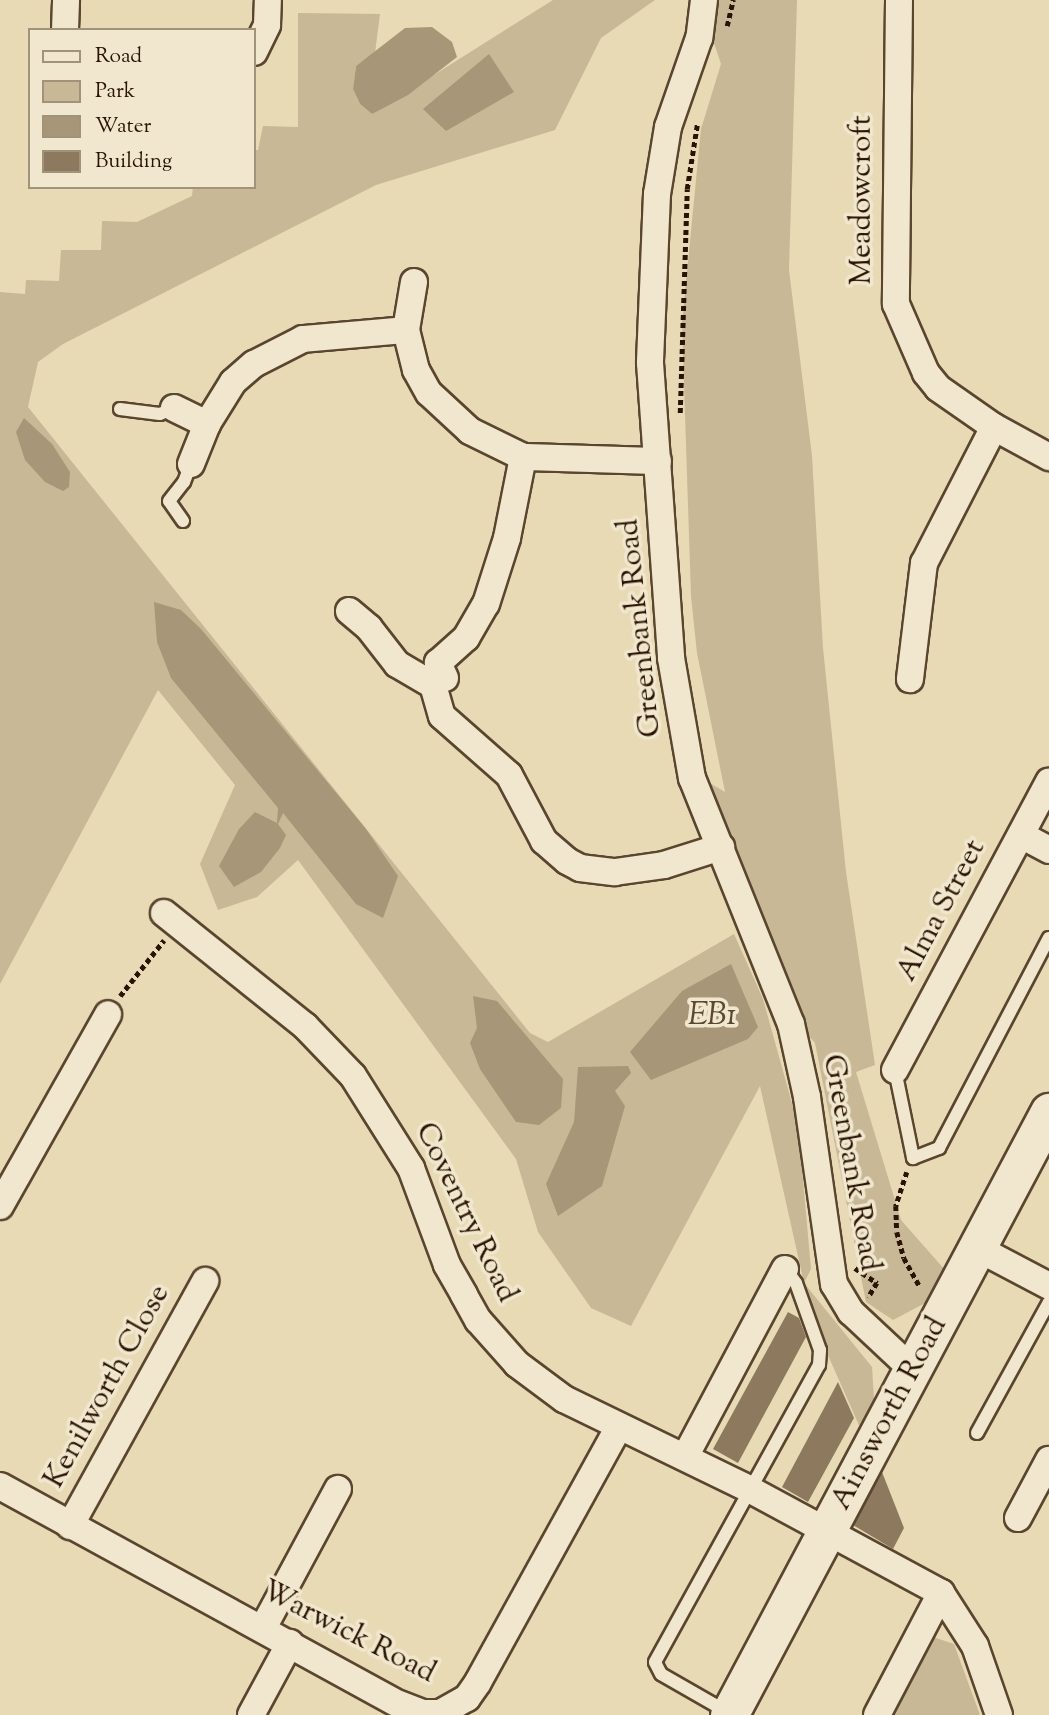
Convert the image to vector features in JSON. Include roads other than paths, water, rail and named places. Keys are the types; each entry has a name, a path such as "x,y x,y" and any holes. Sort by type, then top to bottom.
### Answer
{"main road":[{"name":"Ainsworth Road","path":"730,1714 1049,1112"}],"street":[{"path":"65,28 66,0"},
{"path":"256,48 267,25 268,0"},
{"name":"Greenbank Road","path":"704,0 699,38 668,127 657,194 650,363 671,658 692,778 791,1024 809,1110 834,1284 851,1312 913,1370"},
{"name":"Meadowcroft","path":"899,0 892,274 896,304 926,373 938,388 994,427 1049,457"},
{"path":"414,282 406,330 416,370 429,393 470,431 523,457 658,461"},
{"path":"191,464 208,424 233,383 276,350 303,339 336,333 406,330"},
{"path":"174,408 208,424"},
{"path":"908,680 924,564 994,427"},
{"path":"523,457 507,538 486,604 466,638 438,663 445,679 442,716 509,775 544,841 573,864 615,872 664,865 721,847"},
{"path":"345,609 369,628 397,664 445,679"},
{"name":"Alma Street","path":"895,1070 1049,782"},
{"path":"1021,835 1049,850"},
{"name":"Coventry Road","path":"185,921 305,1026 353,1076 411,1168 464,1295 498,1344 538,1382 618,1428 749,1489 942,1593"},
{"path":"0,1206 108,1014"},
{"path":"977,1248 1049,1286"},
{"path":"685,1457 785,1269"},
{"name":"Kenilworth Close","path":"70,1526 205,1281"},
{"name":"Warwick Road","path":"0,1486 399,1704 422,1713 455,1707 478,1682 618,1428"},
{"path":"1018,1518 1046,1474"},
{"path":"263,1628 339,1488"},
{"path":"877,1715 942,1593"},
{"path":"942,1593 975,1646 999,1715"},
{"path":"251,1715 290,1643"}],"lane":[{"path":"120,409 160,414 174,408"},
{"path":"183,521 169,501 184,482 191,464"},
{"path":"895,1070 913,1158 939,1148 1049,938"},
{"path":"730,1714 661,1674 655,1662 819,1365 820,1350 796,1283 785,1269"},
{"path":"977,1433 1049,1302"}],"water":[{"path":"432,27 452,42 457,57 408,95 372,114 360,104 353,89 356,66 405,28"},
{"path":"489,54 514,92 446,131 423,109"},
{"path":"24,418 52,444 70,472 69,487 63,491 45,482 25,460 16,432"},
{"path":"154,602 181,610 201,629 366,829 398,876 383,918 356,904 283,813 278,824 286,835 280,848 261,872 234,887 219,866 239,829 255,812 277,823 278,808 171,678 157,642"},
{"name":"EB1","path":"731,964 758,1027 748,1039 651,1080 630,1052 682,991"},
{"path":"473,996 497,1001 563,1079 561,1108 539,1125 516,1122 480,1069 470,1043 477,1028"},
{"path":"628,1066 631,1073 615,1091 625,1106 602,1186 558,1216 546,1184 574,1122 578,1067"}]}
